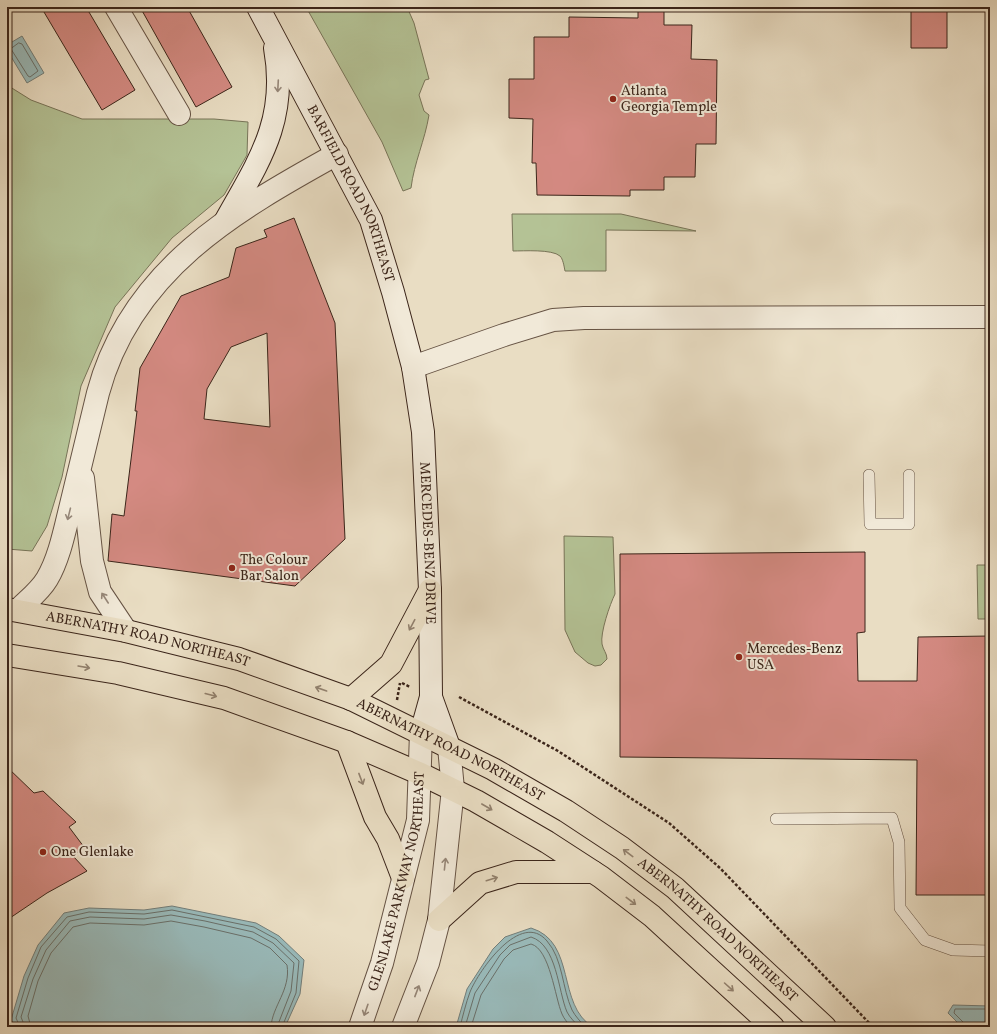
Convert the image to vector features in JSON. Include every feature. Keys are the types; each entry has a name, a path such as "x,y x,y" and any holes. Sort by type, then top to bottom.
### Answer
{"main road":[{"path":"351,699 390,664 430,590"},
{"name":"ABERNATHY ROAD NORTHEAST","path":"12,610 126,631 239,659 351,699 494,769 566,811 622,848 675,888 825,1027"},
{"path":"7,655 118,673 179,686 231,701 347,742 421,774 547,842 593,872 652,916 773,1027"},
{"path":"347,742 376,816 388,839 403,878"},
{"path":"439,920 480,883 516,872 593,872"}],"street":[{"path":"116,7 179,114"},
{"name":"BARFIELD ROAD NORTHEAST","path":"258,7 371,220 394,292 413,367 417,390"},
{"path":"226,220 256,169 274,126 279,81 278,62 273,33"},
{"path":"12,610 47,579 61,546 98,392 111,356 127,323 147,292 202,238 226,220 271,191 337,154"},
{"path":"413,367 504,335 553,320 584,318 990,317"},
{"name":"MERCEDES-BENZ DRIVE","path":"417,390 423,432 430,590 431,696 421,733"},
{"path":"82,463 92,561 100,592 126,631"},
{"name":"MERCEDES-BENZ DRIVE","path":"431,696 449,747"},
{"name":"GLENLAKE PARKWAY NORTHEAST","path":"360,1027 382,963 418,820 421,774 421,733"},
{"path":"403,1027 428,963 439,920 453,790 449,747"}],"lane":[{"path":"869,475 870,524 909,524 910,475"},
{"path":"776,819 892,818 899,842 900,908 925,940 953,950 990,951"}],"path":[{"path":"396,700 401,682"},
{"path":"459,696 558,751 669,823 720,868 873,1027"}],"green space":[{"path":"306,7 407,7 414,23 429,79 425,80 419,95 424,111 429,115 411,188 403,191 382,142"},
{"path":"7,85 31,100 82,119 214,119 248,122 247,155 224,195 172,238 115,307 81,386 62,477 47,526 32,551 7,549"},
{"path":"512,214 621,214 696,231 606,230 606,271 565,271 560,256 551,252 513,251"},
{"path":"564,536 613,537 615,594 608,611 602,633 602,644 607,659 601,665 595,666 588,663 575,652 565,630"},
{"path":"977,565 990,565 990,619 978,619"}],"water":[{"path":"22,36 44,73 27,83 7,50 7,45"},
{"path":"172,906 256,923 279,936 304,960 300,994 285,1027 17,1027 11,1020 24,976 38,945 64,913 89,908 144,910"},
{"path":"531,928 545,935 555,946 561,960 574,1004 582,1017 593,1027 456,1027 467,989 493,949 505,937"},
{"path":"953,1005 990,1006 990,1027 962,1027 948,1013"}],"building":[{"path":"41,7 86,7 135,90 102,110"},
{"path":"140,7 187,7 232,87 196,107"},
{"path":"911,7 947,7 947,48 911,48"},
{"name":"Atlanta Georgia Temple","path":"638,8 664,9 664,25 692,25 691,59 717,60 716,144 696,144 695,177 664,177 664,190 630,190 630,196 537,195 536,163 532,163 533,119 509,118 509,79 534,79 534,37 569,37 569,17 638,18"},
{"path":"294,218 335,323 345,539 295,586 108,561 112,514 124,516 137,411 135,411 140,368 181,296 229,277 236,248 267,237 264,230","holes":["267,333 270,427 204,419 207,389 231,347"]},
{"name":"Mercedes-Benz USA","path":"865,552 865,632 857,633 858,681 917,681 918,637 990,636 990,895 916,895 917,760 620,757 620,554"},
{"name":"One Glenlake","path":"7,767 34,793 43,791 76,822 69,827 84,847 73,856 87,871 47,893 7,920"}],"place":[{"name":"Atlanta Georgia Temple","path":"613,99"},
{"name":"The Colour Bar Salon","path":"232,568"},
{"name":"Mercedes-Benz USA","path":"739,657"},
{"name":"One Glenlake","path":"43,852"}]}
